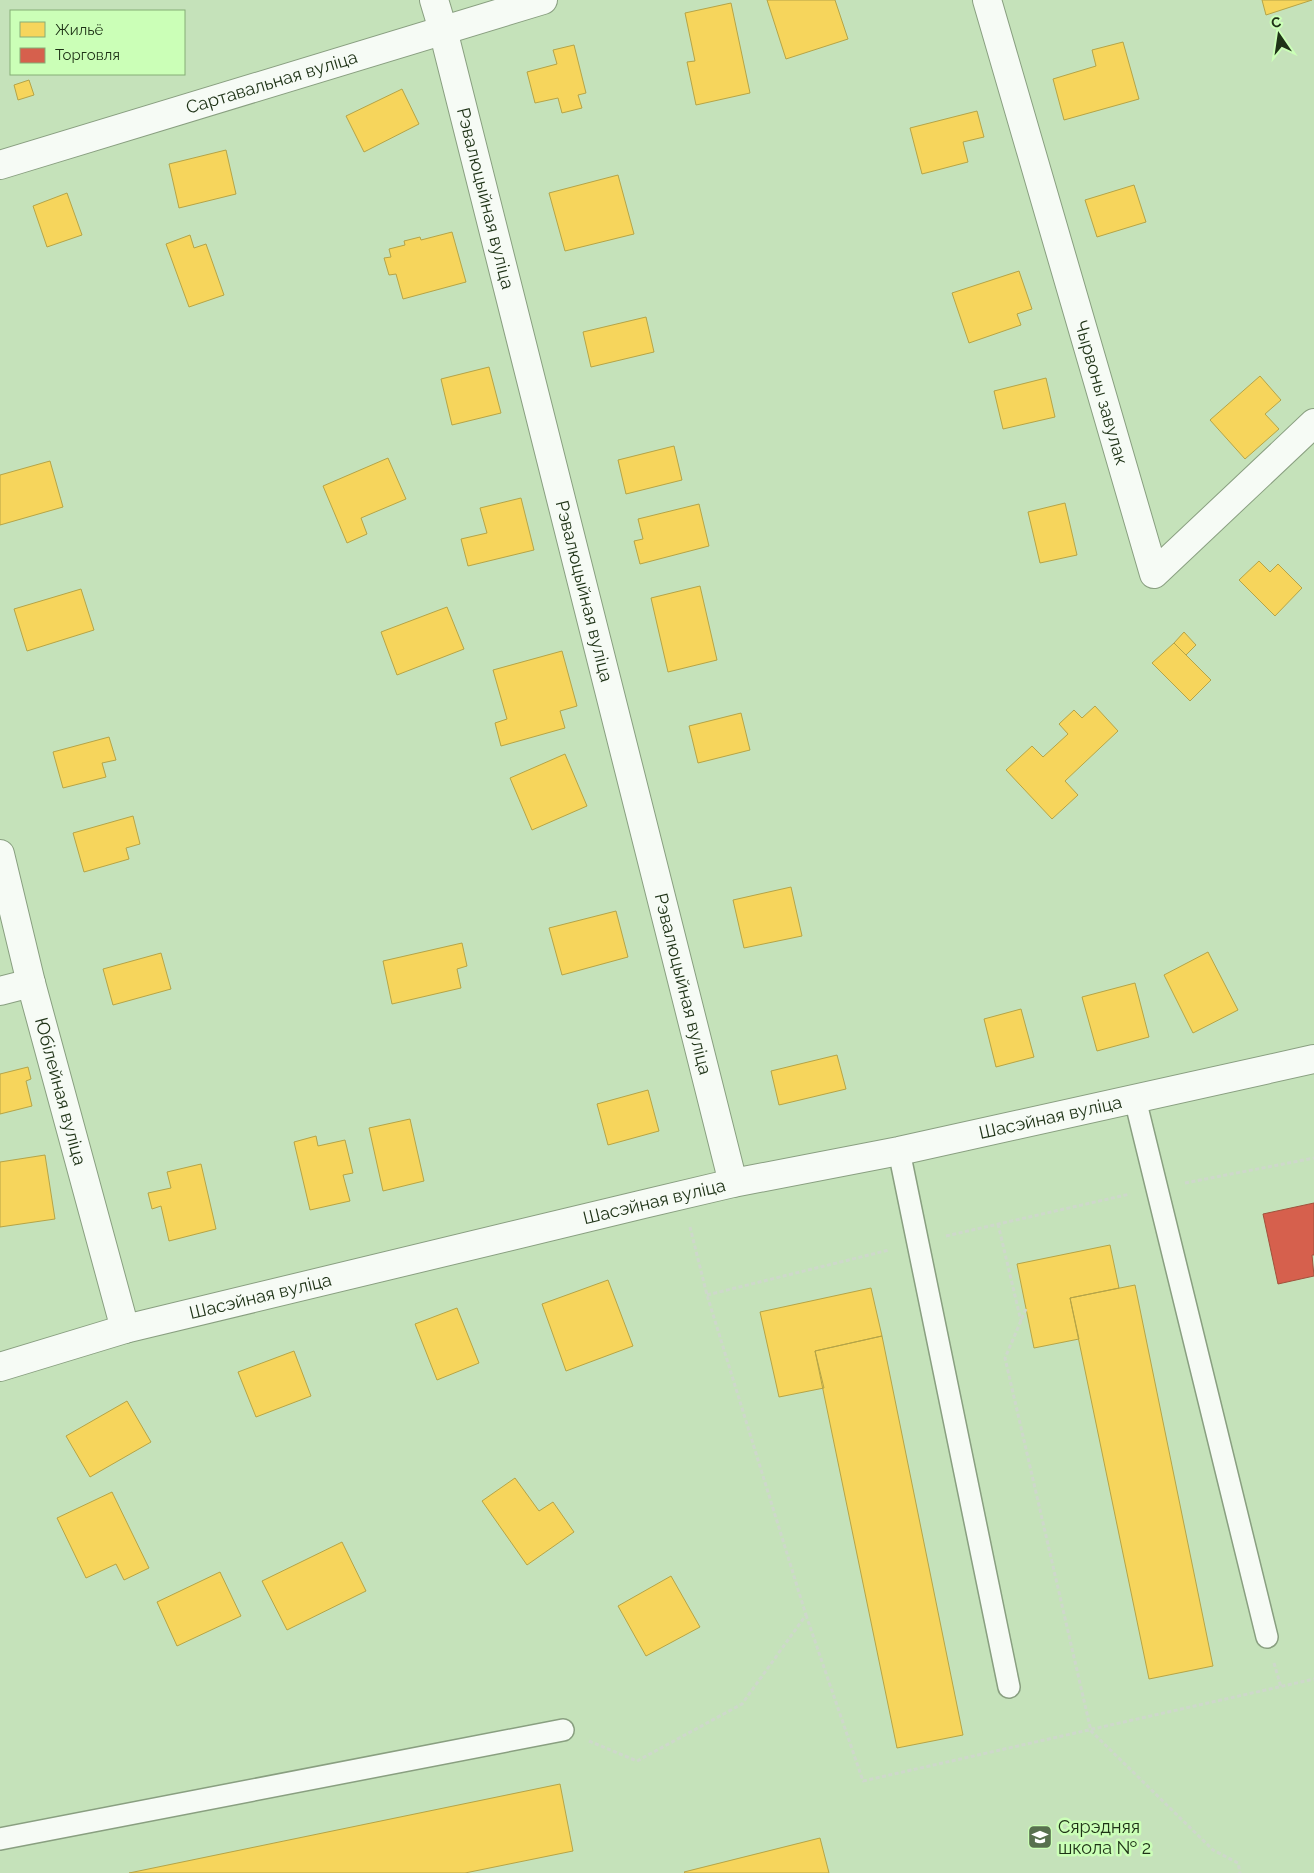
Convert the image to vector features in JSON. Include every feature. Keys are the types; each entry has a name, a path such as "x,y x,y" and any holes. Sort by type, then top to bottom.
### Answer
{"street":[{"name":"Рэвалюцыйная вуліца","path":"434,0 733,1183"},
{"name":"Сартавальная вуліца","path":"0,165 543,0"},
{"name":"Чырвоны завулак","path":"987,0 1154,574 1314,423"},
{"name":"Юбілейная вуліца","path":"0,854 31,983 125,1329"},
{"path":"0,991 31,983"},
{"name":"Шасэйная вуліца","path":"0,1367 125,1329 733,1183 899,1151 1314,1059"}],"lane":[{"path":"1135,1099 1267,1637"},
{"path":"899,1151 1009,1687"},
{"path":"0,1839 563,1730"}],"path":[{"path":"1157,1188 1314,1158"},
{"path":"682,1195 707,1295 806,1616 863,1781 1091,1731 1314,1679"},
{"path":"998,1224 1021,1321"},
{"path":"1026,1309 1004,1358 1091,1731 1213,1850 1238,1863 1240,1873"},
{"path":"563,1730 638,1761 742,1704 806,1616"}],"building: Жильё":[{"path":"767,0 835,0 848,39 786,59"},
{"path":"1262,0 1312,0 1266,15"},
{"path":"731,3 750,93 696,105 687,62 695,61 685,13"},
{"path":"1123,42 1139,99 1064,120 1053,79 1096,66 1092,50"},
{"path":"574,45 586,93 578,95 582,108 562,113 558,98 535,103 527,72 557,64 553,50"},
{"path":"29,80 34,95 18,100 14,85"},
{"path":"402,89 419,124 364,152 346,116"},
{"path":"977,111 984,137 963,142 968,162 922,174 910,128"},
{"path":"226,150 236,194 179,208 169,164"},
{"path":"618,175 634,234 565,251 549,193"},
{"path":"1134,185 1146,222 1097,237 1085,200"},
{"path":"67,193 82,235 47,247 33,206"},
{"path":"452,232 466,282 403,299 396,274 389,275 384,258 391,257 389,249 405,245 404,241 420,237 421,240"},
{"path":"190,235 194,248 206,244 224,295 189,307 166,244"},
{"path":"1019,271 1032,309 1017,314 1021,325 969,343 952,293"},
{"path":"646,317 654,352 591,367 583,332"},
{"path":"489,367 501,413 452,425 441,379"},
{"path":"1260,376 1281,400 1265,414 1279,429 1245,459 1210,420"},
{"path":"1046,378 1055,417 1003,429 994,391"},
{"path":"674,446 682,480 626,494 618,460"},
{"path":"388,458 406,499 361,518 367,534 347,543 323,486"},
{"path":"50,461 63,507 0,525 0,475"},
{"path":"521,498 534,550 468,566 461,539 487,533 480,508"},
{"path":"1065,503 1077,555 1040,563 1028,512"},
{"path":"699,504 709,546 640,564 634,541 643,539 638,519"},
{"path":"1259,561 1270,572 1278,564 1302,588 1275,616 1239,580"},
{"path":"700,586 717,660 668,672 651,598"},
{"path":"81,589 94,630 27,651 14,609"},
{"path":"447,607 464,649 397,675 381,632"},
{"path":"1184,632 1196,645 1186,655 1174,643"},
{"path":"1174,643 1211,680 1190,701 1152,663"},
{"path":"562,651 577,706 560,711 565,728 501,746 495,723 507,719 493,670"},
{"path":"1095,706 1118,731 1065,781 1078,795 1052,819 1006,770 1032,746 1043,757 1068,734 1059,724 1074,710 1082,718"},
{"path":"741,713 750,750 698,763 689,726"},
{"path":"109,737 116,760 102,763 106,777 63,788 53,752"},
{"path":"565,754 587,806 532,830 510,778"},
{"path":"133,816 140,844 126,848 129,859 84,872 73,833"},
{"path":"791,887 802,936 744,948 733,900"},
{"path":"616,911 628,957 562,975 549,928"},
{"path":"462,943 467,966 457,969 461,988 392,1004 383,961"},
{"path":"1208,952 1238,1010 1193,1033 1164,975"},
{"path":"161,953 171,989 113,1005 103,969"},
{"path":"1135,983 1149,1037 1097,1051 1082,997"},
{"path":"1021,1009 1034,1057 996,1067 984,1019"},
{"path":"837,1055 846,1089 779,1105 771,1071"},
{"path":"28,1067 31,1079 26,1081 32,1106 0,1114 0,1074"},
{"path":"648,1090 659,1131 608,1145 597,1104"},
{"path":"410,1119 424,1181 383,1191 369,1128"},
{"path":"316,1136 318,1146 345,1140 353,1173 343,1175 350,1201 310,1210 294,1142"},
{"path":"45,1155 55,1219 0,1227 0,1162"},
{"path":"201,1164 216,1229 169,1241 161,1206 152,1209 148,1193 171,1188 167,1172"},
{"path":"1110,1245 1119,1288 1070,1298 1079,1339 1034,1348 1017,1264"},
{"path":"608,1280 633,1346 566,1371 542,1304"},
{"path":"1135,1285 1213,1666 1149,1679 1070,1298"},
{"path":"871,1288 882,1336 815,1351 824,1388 779,1397 760,1312"},
{"path":"457,1308 479,1363 437,1380 415,1324"},
{"path":"882,1336 963,1735 897,1748 815,1351"},
{"path":"294,1351 311,1396 256,1417 238,1372"},
{"path":"127,1401 151,1442 90,1477 66,1436"},
{"path":"515,1478 539,1511 553,1502 574,1532 527,1565 482,1501"},
{"path":"112,1492 149,1568 124,1580 116,1564 86,1578 57,1518"},
{"path":"342,1542 366,1591 287,1630 262,1581"},
{"path":"220,1572 241,1616 177,1646 157,1602"},
{"path":"671,1576 700,1627 646,1656 618,1606"},
{"path":"560,1784 573,1851 465,1873 129,1873"},
{"path":"820,1838 829,1873 684,1872"}],"building: Торговля":[{"path":"1314,1203 1314,1255 1312,1255 1314,1276 1278,1284 1263,1214"}],"place":[{"name":"Сярэдняя школа № 2","path":"1040,1837"}]}
